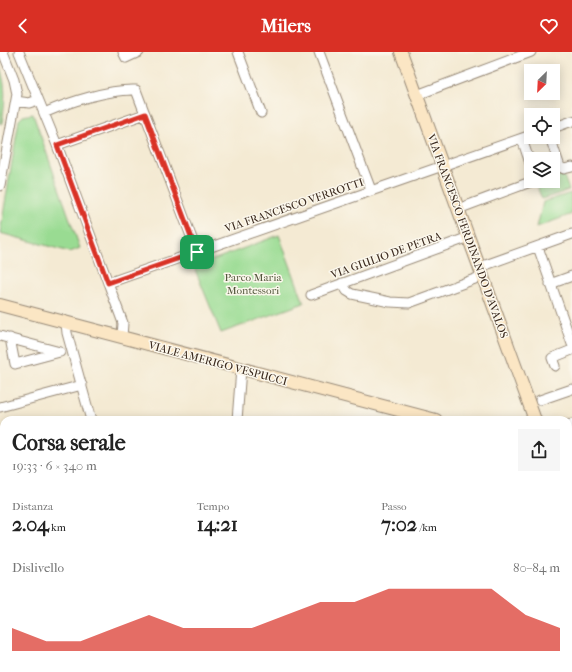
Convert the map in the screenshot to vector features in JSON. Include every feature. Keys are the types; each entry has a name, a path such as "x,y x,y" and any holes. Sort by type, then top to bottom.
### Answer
{"street":[{"path":"0,186 17,94 14,80 3,52"},
{"path":"19,52 57,145 123,323 122,337"},
{"path":"123,52 126,58 139,52"},
{"path":"238,52 261,113"},
{"path":"319,52 371,190"},
{"name":"VIA FRANCESCO FERDINANDO D'AVALOS","path":"401,52 534,416"},
{"path":"417,95 531,52"},
{"path":"44,113 57,107 125,89 136,90 197,252"},
{"path":"16,101 29,103 38,100"},
{"path":"57,145 145,114"},
{"path":"560,125 572,121"},
{"path":"522,138 526,152"},
{"name":"VIA FRANCESCO VERROTTI","path":"108,283 522,138"},
{"path":"560,167 563,169 572,167"},
{"path":"458,209 524,184"},
{"path":"342,284 347,291 352,294 390,302 409,303 538,246 572,234"},
{"name":"VIA GIULIO DE PETRA","path":"311,295 469,237"},
{"path":"538,246 572,344"},
{"path":"550,284 572,276"},
{"name":"VIALE AMERIGO VESPUCCI","path":"0,305 421,416"},
{"path":"562,317 572,314"},
{"path":"66,323 71,349 90,416"},
{"path":"0,336 60,352"},
{"path":"10,338 14,364 71,349"},
{"path":"555,366 552,358 572,350"},
{"path":"237,416 241,369"},
{"path":"0,407 82,385"},
{"path":"540,400 572,389"}],"green space":[{"path":"0,67 4,82 5,95 2,123 0,124"},
{"path":"33,114 80,248 70,252 0,233 19,120 23,116"},
{"path":"563,174 569,190 542,199 538,188 560,188 560,175"},
{"path":"571,193 572,214 537,227 543,202"},
{"name":"Parco Maria Montessori","path":"279,235 304,303 221,333 194,267"}],"route":[{"path":"145,114 197,252 108,283 57,145 145,114"}]}
